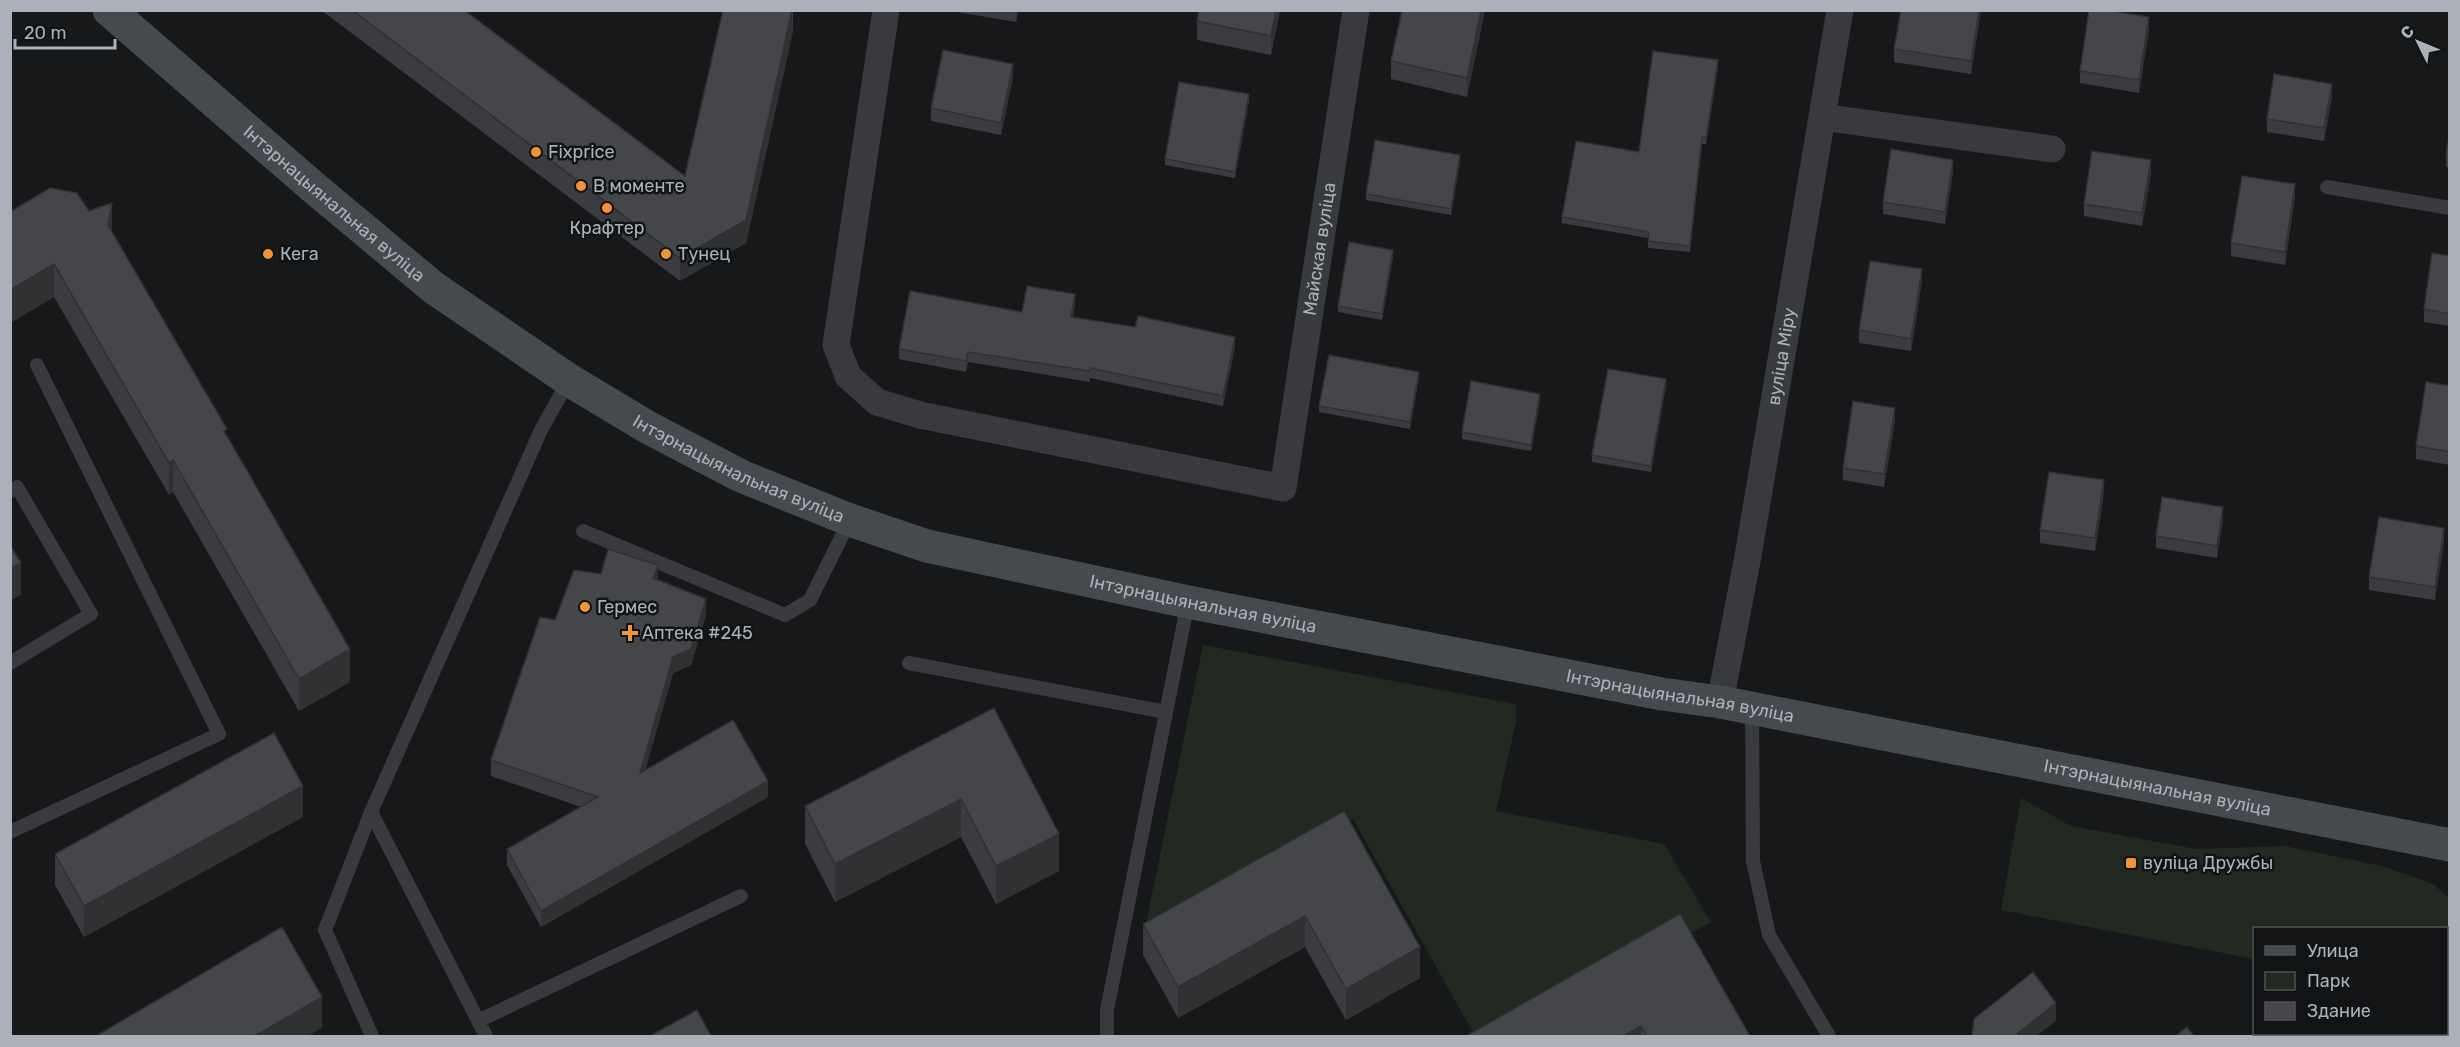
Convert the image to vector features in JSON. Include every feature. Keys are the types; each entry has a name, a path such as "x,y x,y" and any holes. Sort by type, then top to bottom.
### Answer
{"main road":[{"name":"Інтэрнацыянальная вуліца","path":"109,10 313,187 434,288 569,380 649,428 741,476 850,520 927,546 1188,602 1662,694 1720,702 2450,845"}],"street":[{"name":"Майская вуліца","path":"886,10 836,345 848,376 877,402 920,415 1283,488 1356,10"},
{"name":"вуліца Міру","path":"1720,702 1748,556 1840,10"},
{"path":"1822,117 2052,149"}],"lane":[{"path":"2327,187 2450,208"},
{"path":"10,832 219,734 38,365"},
{"path":"372,1036 326,930 371,812 542,430 569,380"},
{"path":"10,491 17,488 91,614 10,663"},
{"path":"583,531 785,615 810,600 850,520"},
{"path":"1107,1036 1107,1010 1188,602"},
{"path":"909,663 1166,712"},
{"path":"1752,710 1753,861 1769,935 1829,1036"},
{"path":"371,812 486,1036"},
{"path":"478,1021 741,896"}],"green space":[{"path":"1203,645 1516,704 1516,722 1496,811 1664,844 1711,922 1501,1036 1475,1036 1353,819 1143,938"},
{"path":"2021,798 2071,826 2196,849 2285,846 2382,866 2433,884 2449,898 2449,1036 2329,1036 2448,1035 2448,927 2253,927 2253,959 2001,910"}],"building":[{"path":"352,10 464,10 685,176 723,10 792,10 746,220 680,258"},
{"path":"1199,10 1276,10 1271,36 1197,21"},
{"path":"1402,10 1481,10 1467,78 1391,61"},
{"path":"1901,10 1979,10 1971,61 1894,49"},
{"path":"2089,10 2107,10 2149,17 2139,80 2080,71"},
{"path":"943,50 1013,64 1001,123 931,108"},
{"path":"1653,51 1718,60 1706,138 1702,137 1690,246 1648,241 1649,232 1562,217 1576,141 1639,152"},
{"path":"2274,74 2332,84 2324,128 2267,119"},
{"path":"1179,82 1249,94 1235,172 1165,159"},
{"path":"2450,129 2450,155 2446,154"},
{"path":"1375,140 1460,155 1451,209 1366,194"},
{"path":"1891,149 1953,160 1945,212 1883,202"},
{"path":"2092,151 2151,160 2142,213 2084,204"},
{"path":"2242,176 2295,184 2285,252 2231,243"},
{"path":"50,188 77,193 89,211 112,203 108,225 227,429 224,431 350,649 299,679 173,460 169,463 54,264 10,290 10,212"},
{"path":"1349,242 1393,250 1382,314 1338,306"},
{"path":"2432,253 2450,256 2450,314 2424,309"},
{"path":"1870,261 1922,269 1911,339 1859,330"},
{"path":"1027,286 1075,294 1071,317 1135,327 1138,316 1235,337 1223,396 1090,368 1090,371 968,352 966,361 899,349 910,291 1022,312"},
{"path":"1329,355 1419,372 1410,422 1319,406"},
{"path":"1608,369 1666,379 1651,466 1592,455"},
{"path":"1471,381 1540,394 1531,445 1462,432"},
{"path":"2426,382 2450,386 2450,452 2416,446"},
{"path":"1853,401 1895,408 1884,474 1843,468"},
{"path":"2049,472 2104,480 2095,538 2040,530"},
{"path":"2162,497 2223,507 2217,546 2156,536"},
{"path":"2379,517 2444,528 2435,587 2369,577"},
{"path":"10,545 21,563 10,569"},
{"path":"608,549 658,565 653,578 706,599 691,649 673,657 640,773 733,720 768,781 541,911 507,849 598,797 491,760 540,617 555,620 574,570 601,574"},
{"path":"994,708 1059,834 996,866 961,799 835,864 805,806"},
{"path":"274,733 303,786 84,906 55,854"},
{"path":"1344,811 1420,947 1346,989 1305,916 1178,987 1143,924"},
{"path":"1680,914 1750,1036 1647,1036 1641,1026 1623,1036 1466,1036"},
{"path":"282,927 322,997 255,1036 96,1036"},
{"path":"2033,972 2056,1003 2018,1033 2018,1036 1972,1036 1974,1019"},
{"path":"697,1010 711,1036 650,1036"},
{"path":"2187,1027 2194,1036 2176,1036"}],"place":[{"name":"Fixprice","path":"536,152"},
{"name":"В моменте","path":"581,186"},
{"name":"Крафтер","path":"607,208"},
{"name":"Кега","path":"268,254"},
{"name":"Тунец","path":"666,254"},
{"name":"Гермес","path":"585,607"},
{"name":"Аптека #245","path":"630,633"},
{"name":"вуліца Дружбы","path":"2131,863"}]}
